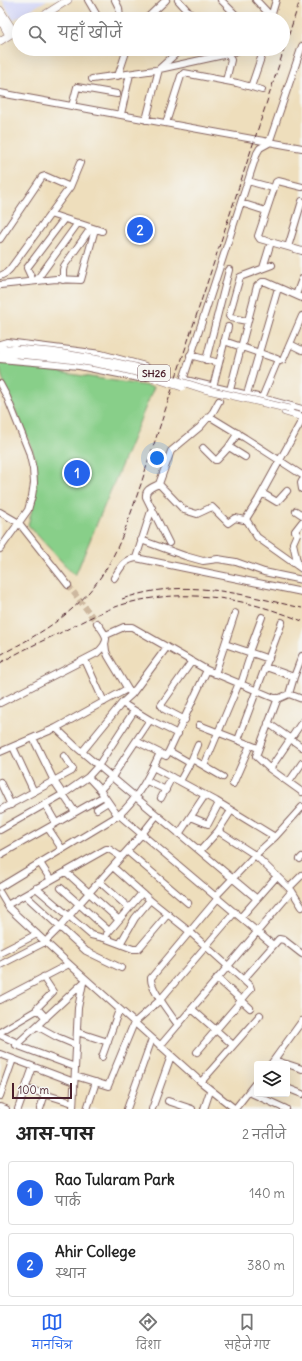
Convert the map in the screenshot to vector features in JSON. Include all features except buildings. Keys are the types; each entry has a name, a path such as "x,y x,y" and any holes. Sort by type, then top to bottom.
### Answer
{"main road":[{"path":"41,12 59,0"},
{"path":"49,12 68,0"},
{"path":"0,10 12,29"},
{"path":"0,19 12,30"},
{"path":"0,41 12,33"},
{"name":"SH26","path":"0,349 16,352 68,354 112,362 204,389 287,410 302,412"},
{"name":"SH26","path":"0,357 16,352"},
{"name":"SH26","path":"287,410 302,418"}],"street":[{"path":"88,0 95,12"},
{"path":"115,0 119,12"},
{"path":"153,12 166,0"},
{"path":"178,0 189,12"},
{"path":"221,0 233,12"},
{"path":"256,0 267,12"},
{"path":"272,12 276,0"},
{"path":"302,46 269,143 258,151 190,355 184,378 213,387 247,394 302,409"},
{"path":"118,76 125,56"},
{"path":"146,120 158,69 173,56"},
{"path":"92,79 158,69 207,56"},
{"path":"226,80 231,62 230,56"},
{"path":"251,87 262,56"},
{"path":"166,124 182,74 187,73 226,80 262,90"},
{"path":"120,114 130,74"},
{"path":"72,106 77,87 117,94"},
{"path":"0,93 302,148"},
{"path":"0,276 10,269 70,186 80,164"},
{"path":"0,239 42,176 70,186"},
{"path":"248,181 273,188"},
{"path":"302,187 277,181 275,183 258,237 260,239 302,251"},
{"path":"288,247 302,201"},
{"path":"241,203 266,211"},
{"path":"50,214 102,231"},
{"path":"34,281 27,271 27,268 64,219"},
{"path":"34,281 78,223"},
{"path":"0,285 34,281 81,280 93,228"},
{"path":"64,280 64,266 93,228"},
{"path":"263,268 271,242"},
{"path":"247,321 231,318 229,316 240,279 242,275 272,265"},
{"path":"206,360 229,270"},
{"path":"230,390 255,291 259,283 266,282 299,296 302,279"},
{"path":"247,394 278,288"},
{"path":"262,398 278,362 282,361 302,316"},
{"path":"213,387 228,327"},
{"path":"224,341 260,352 277,360 278,362"},
{"path":"0,344 7,342 101,354 145,366 150,370 146,377 139,378 80,366 0,357"},
{"path":"290,344 302,350"},
{"path":"190,355 219,363"},
{"path":"0,384 2,393 29,452 33,469 32,496 28,510 0,549"},
{"path":"169,543 146,497 146,492 159,484 171,451 197,430 219,401"},
{"path":"209,416 302,475"},
{"path":"246,519 302,418"},
{"path":"203,448 216,460 229,447 238,433"},
{"path":"229,447 245,457"},
{"path":"302,481 302,489"},
{"path":"159,484 184,510 197,514 212,507 228,523 235,518 246,519"},
{"path":"262,492 277,502 287,491"},
{"path":"136,558 152,508"},
{"path":"296,511 302,515"},
{"path":"0,512 19,523 68,585"},
{"path":"246,519 258,537 300,567"},
{"path":"300,567 293,543 297,534 295,531 302,522"},
{"path":"141,540 203,561 218,559 236,562 264,572 302,580"},
{"path":"114,578 126,561 136,558 302,592"},
{"path":"215,674 235,613"},
{"path":"204,766 240,683 262,617"},
{"path":"238,740 282,622"},
{"path":"96,623 106,635 105,643 108,656 127,689 132,694"},
{"path":"106,635 129,626 215,674 278,698 289,694 302,699"},
{"path":"0,703 85,660 97,652 105,643"},
{"path":"224,644 269,659"},
{"path":"82,752 122,703 132,694 167,647"},
{"path":"289,694 302,656"},
{"path":"85,660 104,702"},
{"path":"185,720 161,706 192,662"},
{"path":"266,667 294,677"},
{"path":"136,741 166,756 185,720 207,670"},
{"path":"0,752 56,728 127,689"},
{"path":"278,698 256,756 270,769 302,792"},
{"path":"122,703 150,720 178,734"},
{"path":"0,830 63,794 88,777 98,766 134,711"},
{"path":"0,855 75,812 102,793 150,720"},
{"path":"270,769 302,722"},
{"path":"268,723 302,747"},
{"path":"200,725 258,748"},
{"path":"56,728 98,766 257,898"},
{"path":"33,738 54,781 75,812"},
{"path":"180,781 198,745"},
{"path":"233,784 250,745"},
{"path":"13,747 34,792"},
{"path":"169,751 204,766 223,777"},
{"path":"0,887 118,815 126,808 147,781 160,753"},
{"path":"0,810 73,770 64,756"},
{"path":"289,782 302,763"},
{"path":"153,767 219,803 275,838"},
{"path":"88,777 118,815 273,944"},
{"path":"161,798 172,777"},
{"path":"147,781 166,790"},
{"path":"0,782 2,792 11,805"},
{"path":"179,834 205,795"},
{"path":"97,809 108,802"},
{"path":"191,817 208,824 219,803"},
{"path":"45,804 56,823"},
{"path":"178,1025 160,1000 151,982 151,978 233,878 255,855 275,838 302,808"},
{"path":"200,851 218,831 231,811"},
{"path":"0,965 45,942 100,882 157,815"},
{"path":"48,828 62,849"},
{"path":"218,831 255,855 291,890 302,907"},
{"path":"7,905 106,848 121,858"},
{"path":"127,851 188,903"},
{"path":"40,863 51,880"},
{"path":"113,867 150,900 190,932 251,989 197,1052"},
{"path":"66,872 119,920"},
{"path":"160,1046 302,875"},
{"path":"241,917 276,876"},
{"path":"100,882 129,908"},
{"path":"36,888 91,935 138,949 168,914"},
{"path":"61,888 109,931"},
{"path":"0,893 7,905 69,964 83,980 210,1090 235,1109 254,1086"},
{"path":"104,938 142,893"},
{"path":"25,895 86,951 121,968"},
{"path":"120,944 135,918 150,900"},
{"path":"0,1054 33,1067 74,1079 96,1082 108,1086 134,1023 160,1000 235,912"},
{"path":"0,953 37,934"},
{"path":"243,980 279,938 302,954"},
{"path":"0,1000 69,964"},
{"path":"0,1034 37,1010 37,1007 53,992 43,977"},
{"path":"217,978 250,1008"},
{"path":"18,1043 46,1018 83,980"},
{"path":"25,1088 44,1094 74,1107 78,1008 83,980"},
{"path":"192,1009 233,1046"},
{"path":"37,1010 46,1018"},
{"path":"102,1057 119,1010"},
{"path":"201,1082 260,1015"},
{"path":"273,1061 302,1021"},
{"path":"37,1026 76,1045"},
{"path":"77,1032 108,1042"},
{"path":"0,1034 18,1043"},
{"path":"128,1109 152,1039"},
{"path":"18,1043 17,1047 75,1068"},
{"path":"152,1109 171,1056"},
{"path":"0,1096 12,1059"},
{"path":"290,1065 302,1069"},
{"path":"18,1109 33,1067"},
{"path":"87,1109 96,1082"},
{"path":"290,1089 302,1094"},
{"path":"204,1109 210,1090"},
{"path":"249,1092 286,1109"},
{"path":"40,1109 44,1094"},
{"path":"168,1101 192,1109"},
{"path":"0,1108 6,1109"}],"shaded area":[{"path":"2,0 47,0 27,12 12,12 12,18"}],"green space":[{"path":"0,363 154,387 75,576 28,525 36,489 36,467 32,448 7,392 1,374"}],"tunnel":[{"path":"68,585 97,623"}],"railway":[{"path":"290,30 300,0"},
{"path":"0,655 40,633 76,605 87,594 105,571 117,547 128,522 141,484 282,56"},
{"path":"122,599 146,592 190,588 234,593 302,608"},
{"path":"0,663 29,647 104,611 132,602 153,598 175,596 218,598 261,607 302,621"}],"place":[{"name":"Ahir College","path":"140,230"},
{"name":"Rao Tularam Park","path":"77,473"}]}
